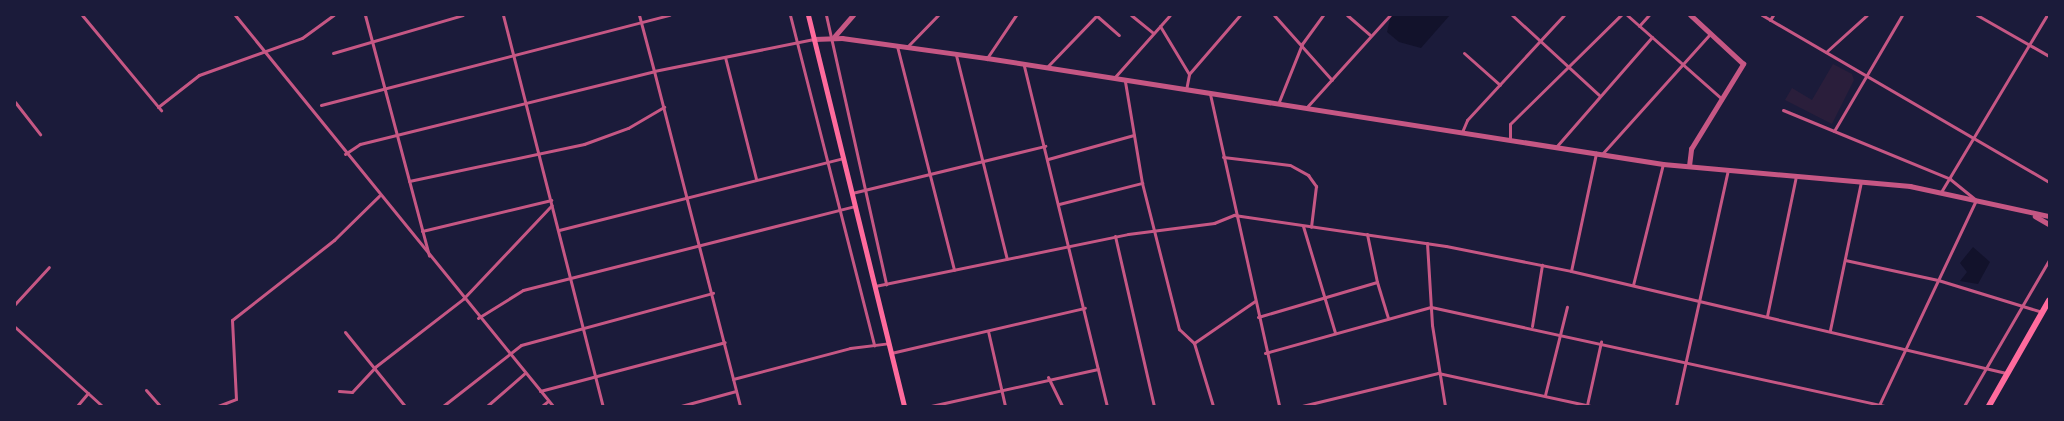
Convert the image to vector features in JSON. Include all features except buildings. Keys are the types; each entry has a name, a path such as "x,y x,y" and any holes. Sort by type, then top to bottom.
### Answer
{"highway":[{"path":"1990,406 2046,313 2049,301"}],"main road":[{"path":"808,15 904,406"}],"street":[{"path":"82,15 159,109 214,67 266,53 318,30 334,15"},
{"path":"235,15 429,259 553,406"},
{"path":"365,15 368,40 409,181 429,259"},
{"path":"333,53 368,40 463,15"},
{"path":"503,15 559,230 569,281 603,406"},
{"path":"639,15 689,199 740,406"},
{"path":"321,105 670,15"},
{"path":"790,15 837,210 874,346"},
{"path":"826,15 833,37 868,189 886,284"},
{"path":"833,37 853,15"},
{"path":"906,48 938,15"},
{"path":"987,58 1016,15"},
{"path":"1046,69 1097,15 1119,35"},
{"path":"1131,15 1153,33"},
{"path":"1113,79 1170,15"},
{"path":"1186,90 1189,74 1240,15"},
{"path":"1274,15 1302,44 1332,80"},
{"path":"1277,104 1302,44 1323,15"},
{"path":"1347,15 1370,35"},
{"path":"1305,109 1390,15"},
{"path":"1512,15 1600,95"},
{"path":"1462,133 1467,120 1564,15"},
{"path":"1510,140 1510,124 1570,68 1621,15"},
{"path":"1628,15 1722,99"},
{"path":"1639,26 1649,15"},
{"path":"1688,166 1691,149 1743,64 1690,15"},
{"path":"1762,15 2049,182"},
{"path":"1770,20 1773,15"},
{"path":"1826,52 1867,15"},
{"path":"1834,131 1902,15"},
{"path":"1977,15 2049,56"},
{"path":"1941,192 2047,15"},
{"path":"1160,26 1189,74"},
{"path":"1571,271 1599,154 1710,33"},
{"path":"345,154 360,144 654,71 814,39 833,37 987,58 1024,66 1125,82 1663,164 1861,181 1941,192 2049,216"},
{"path":"1556,147 1652,37"},
{"path":"897,46 928,174 954,270"},
{"path":"1464,53 1500,85"},
{"path":"956,55 1007,259"},
{"path":"725,57 756,179"},
{"path":"1024,66 1085,308 1107,406"},
{"path":"1125,82 1142,183 1179,329 1194,343 1213,406"},
{"path":"1210,94 1234,215 1279,406"},
{"path":"15,102 40,134"},
{"path":"409,181 584,144 628,128 664,107"},
{"path":"1783,110 1950,179 1976,200"},
{"path":"1048,158 1134,135"},
{"path":"852,193 1045,146"},
{"path":"1223,157 1290,165 1308,175 1316,186 1311,227"},
{"path":"559,230 689,199 756,179 844,158"},
{"path":"1633,285 1663,164"},
{"path":"1676,406 1728,170"},
{"path":"1767,316 1796,176"},
{"path":"1830,330 1861,181"},
{"path":"1059,204 1142,183"},
{"path":"218,406 231,405 236,399 232,320 334,240 379,196"},
{"path":"422,231 551,200"},
{"path":"1879,405 1976,200"},
{"path":"338,391 352,392 375,367 463,300 552,205"},
{"path":"478,318 523,290 569,281 855,206"},
{"path":"2024,211 2049,224"},
{"path":"874,286 1115,236 1153,231 1234,215 1427,243 1542,265 1907,347 2008,374"},
{"path":"1303,226 1335,333"},
{"path":"1367,234 1377,282 1388,318"},
{"path":"1115,236 1154,406"},
{"path":"1427,243 1438,373 1445,406"},
{"path":"1845,260 1938,280 2022,304 2046,313"},
{"path":"1964,406 1984,367 2049,260"},
{"path":"1532,326 1542,265"},
{"path":"15,304 49,266"},
{"path":"1258,317 1325,301 1377,282"},
{"path":"443,406 521,345 582,327 712,294"},
{"path":"1194,343 1255,301"},
{"path":"1265,353 1432,307 1560,332 1884,406"},
{"path":"1545,395 1566,307"},
{"path":"891,353 1085,308"},
{"path":"15,327 102,406"},
{"path":"988,331 1005,406"},
{"path":"345,332 405,406"},
{"path":"540,391 594,375 724,342"},
{"path":"1302,406 1438,373 1589,406 1601,342"},
{"path":"734,379 846,348 888,343"},
{"path":"931,406 1048,377 1098,370"},
{"path":"487,406 525,373"},
{"path":"1048,377 1062,406"},
{"path":"146,390 160,406"},
{"path":"681,406 736,391"},
{"path":"77,406 88,393"},
{"path":"1564,406 1565,400"},
{"path":"542,406 548,401"}],"shaded area":[{"path":"1391,15 1450,15 1421,48 1399,42 1387,32"},
{"path":"1833,64 1852,74 1854,80 1832,124 1785,100 1792,88 1812,100"},
{"path":"1973,247 1990,262 1978,284 1960,281 1967,272 1960,263"}]}
